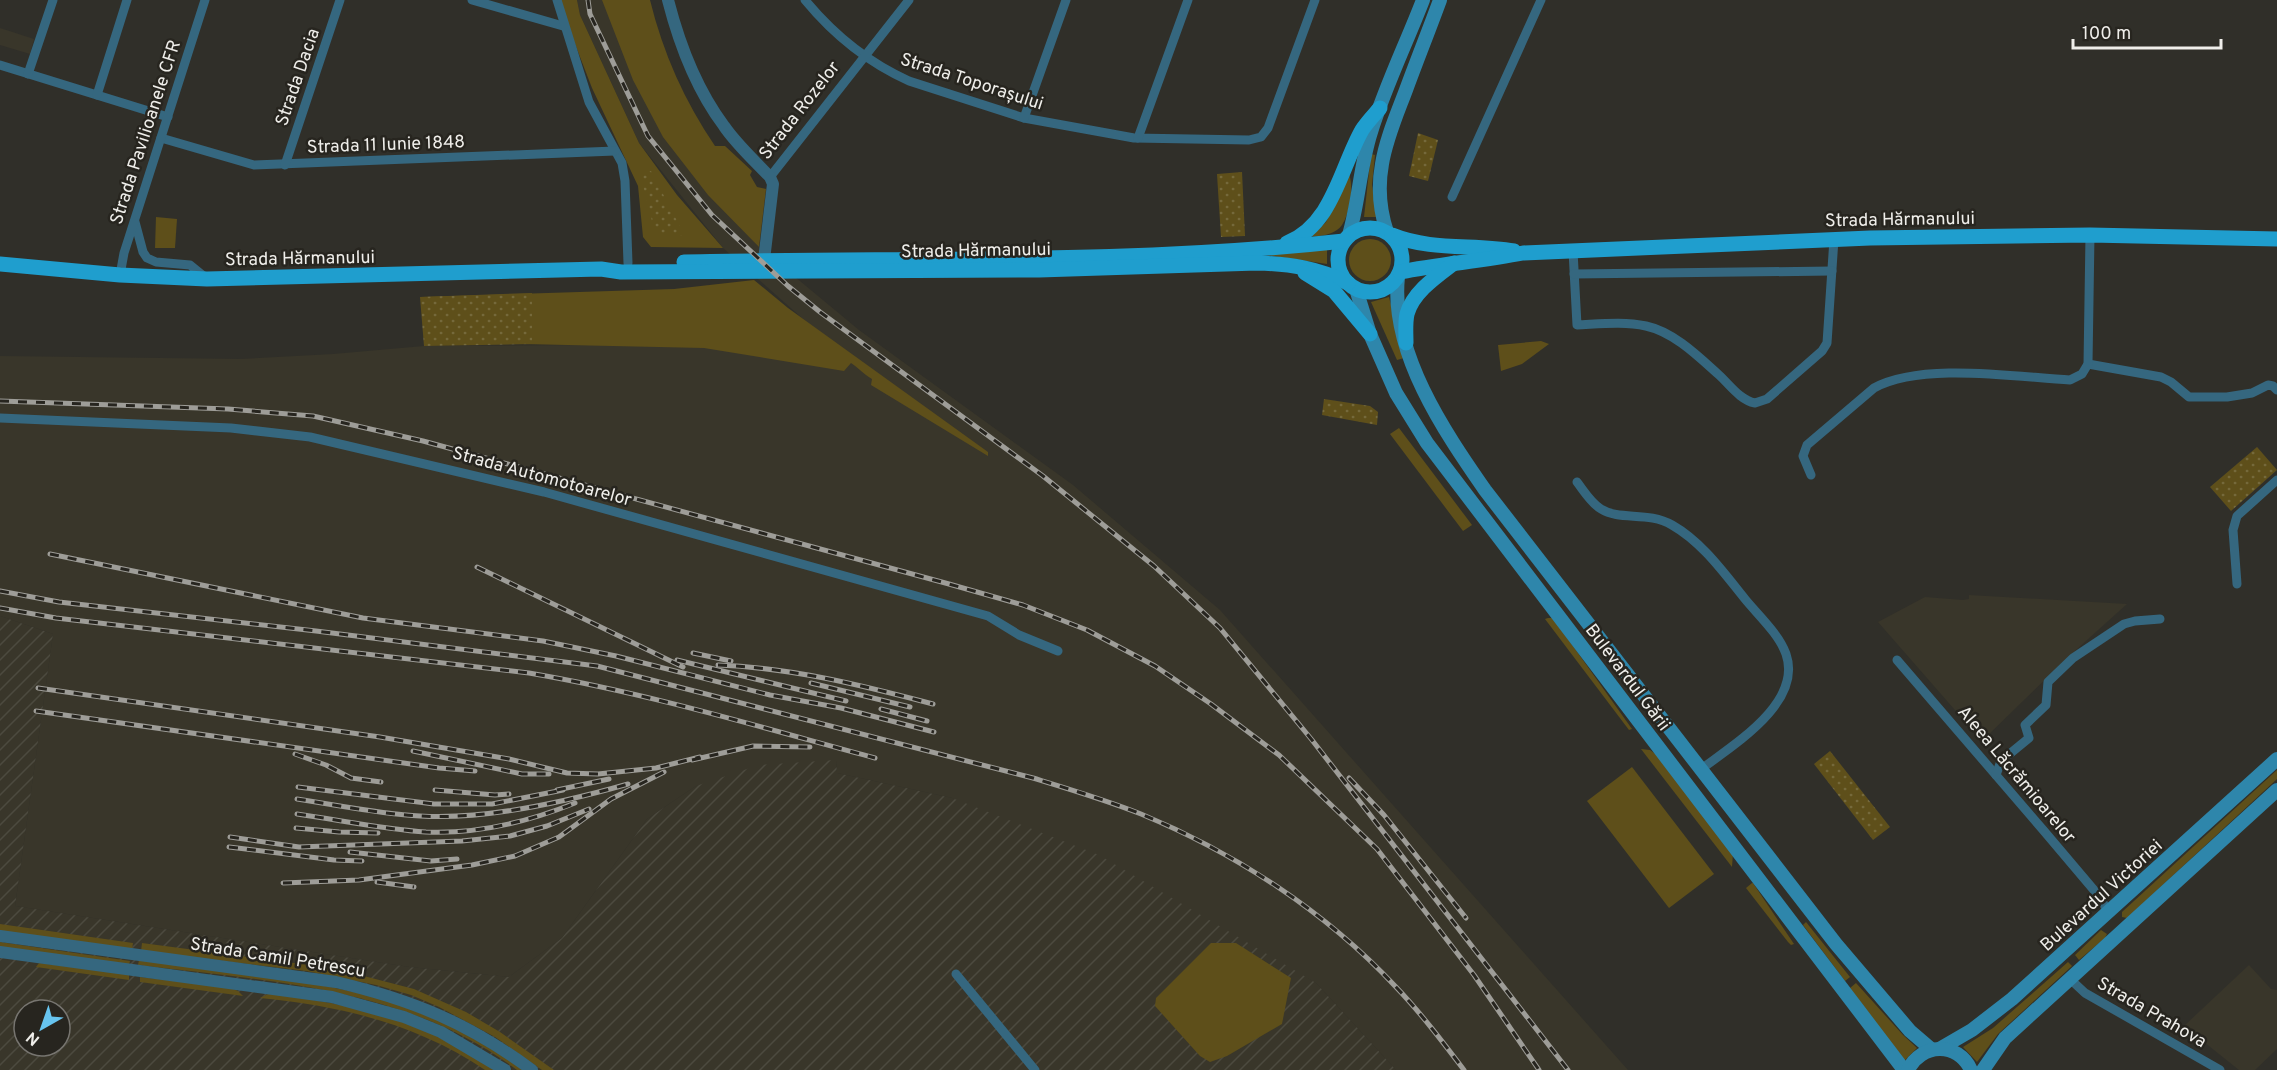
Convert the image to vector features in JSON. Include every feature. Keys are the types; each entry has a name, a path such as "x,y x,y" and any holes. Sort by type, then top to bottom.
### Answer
{"main road":[{"path":"1423,0 1380,108 1363,160 1357,208 1338,258 1339,267 1352,286 1367,292 1381,290 1399,275 1402,255 1400,246 1390,234 1383,218 1380,181 1382,161 1396,116 1440,0"},
{"path":"1271,249 1295,240 1314,225 1326,208 1363,128 1380,108"},
{"path":"1346,238 1368,227 1375,227 1390,234"},
{"name":"Strada Hărmanului","path":"1390,234 1408,242 1434,246 1487,247 1523,253"},
{"name":"Strada Hărmanului","path":"1399,275 1454,263 1490,260 1523,253 1834,239 2090,235 2277,238"},
{"name":"Strada Hărmanului","path":"601,269 628,263 1096,256 1271,249 1346,238"},
{"name":"Strada Hărmanului","path":"0,264 120,275 207,279 601,269 621,272 1039,270 1257,263 1315,269 1352,286"},
{"path":"1406,343 1407,315 1412,304 1432,281 1454,263"},
{"path":"1292,266 1334,291 1370,334"},
{"name":"Bulevardul Gării","path":"1399,275 1397,310 1422,387 1441,424 1492,499 1855,967 1910,1031 1936,1048 1962,1057 1971,1070"},
{"name":"Bulevardul Gării","path":"1352,286 1370,334 1402,406 1427,443 1906,1070"},
{"name":"Bulevardul Victoriei","path":"1906,1070 1916,1059 1986,1020 2109,913 2277,759"},
{"path":"1983,1070 2005,1038 2277,790"},
{"path":"2109,913 2124,929"}],"street":[{"path":"28,74 53,0"},
{"path":"97,95 127,0"},
{"name":"Strada Pavilioanele CFR","path":"120,275 124,253 205,0"},
{"name":"Strada Dacia","path":"285,165 340,0"},
{"path":"472,0 564,26"},
{"path":"557,0 589,102 621,163 628,263"},
{"path":"668,0 683,47 709,103 728,132 770,177"},
{"name":"Strada Toporașului","path":"805,0 826,23 865,56 891,73 909,81 1024,118 1138,138 1249,140 1261,137 1268,128 1315,0"},
{"name":"Strada Rozelor","path":"764,260 773,184 770,177 909,0"},
{"path":"1024,118 1066,0"},
{"path":"1138,138 1188,0"},
{"path":"1452,197 1541,0"},
{"path":"0,65 168,117"},
{"name":"Strada 11 Iunie 1848","path":"161,138 254,165 615,151"},
{"path":"135,220 143,252 147,258 156,262 190,265 207,279"},
{"path":"1811,475 1803,456 1807,445 1874,388 1907,375 1978,375 2070,380 2082,374 2088,364 2090,235"},
{"path":"1573,251 1577,325 1634,324 1654,328 1693,353 1742,397 1755,403 1767,399 1826,346 1834,239"},
{"path":"1574,274 1832,271"},
{"path":"2088,364 2161,377 2171,381 2189,397 2228,397 2252,393 2268,385 2277,390"},
{"name":"Strada Automotoarelor","path":"0,418 231,428 310,437 357,447 544,492 988,616 1004,627 1058,651"},
{"path":"2237,584 2233,530 2237,516 2277,480"},
{"path":"1577,482 1601,509 1615,514 1653,517 1671,525 1696,543 1772,631 1786,653 1789,666 1785,692 1769,715 1700,770"},
{"path":"1996,775 2001,761 2029,738 2025,725 2046,705 2046,685 2056,674 2073,658 2124,624 2160,619"},
{"name":"Aleea Lăcrămioarelor","path":"1897,660 2092,888 2109,913"},
{"name":"Strada Camil Petrescu","path":"0,936 336,982 375,991 410,1002 445,1017 483,1037 532,1070"},
{"name":"Strada Camil Petrescu","path":"0,952 332,997 404,1017 441,1032 506,1070"},
{"path":"956,974 1035,1070"},
{"name":"Strada Prahova","path":"2070,979 2085,993 2206,1066 2220,1070"}],"shaded area":[{"path":"558,0 577,0 580,15 639,143 677,195 723,248 651,247 643,237 638,186 592,88"},
{"path":"577,0 608,0 666,132 759,247 859,330 1073,485 1220,610 1628,1070 1396,1070 1316,983 952,798 837,773 836,761 696,786 647,819 562,938 509,977 409,967 15,906 53,634 0,616 0,356 241,359 424,346 775,344 847,358 723,248 639,143 580,15"},
{"path":"602,0 650,0 668,58 704,129 715,146 725,146 752,171 750,175 757,187 766,189 759,247 708,195 663,137 633,80"},
{"path":"0,28 34,39 30,54 0,45"},
{"path":"1418,133 1438,140 1428,181 1409,176"},
{"path":"1371,154 1375,155 1372,185 1377,217 1364,217"},
{"path":"651,171 685,236 655,233 640,173"},
{"path":"1242,172 1245,236 1221,237 1217,174"},
{"path":"1349,174 1350,200 1342,225 1336,231 1328,234 1311,236 1326,222"},
{"path":"156,217 177,219 175,248 155,248"},
{"path":"1370,239 1378,240 1385,245 1390,252 1390,268 1385,275 1378,280 1370,281 1362,280 1355,275 1350,268 1349,260 1350,252 1355,245 1362,240"},
{"path":"1327,249 1327,264 1266,255"},
{"path":"754,280 788,308 988,452 988,456 871,385 872,379 851,363 844,371 704,348 521,344 420,297 674,289"},
{"path":"532,293 532,344 424,346 420,297"},
{"path":"1389,297 1404,358 1397,360 1371,302"},
{"path":"1541,341 1549,344 1522,364 1501,371 1498,345"},
{"path":"1324,399 1370,406 1378,412 1377,425 1322,415"},
{"path":"1399,428 1472,525 1463,531 1390,434"},
{"path":"2257,447 2277,470 2231,511 2210,487"},
{"path":"1969,595 2127,604 2067,658 1982,741 1878,622 1925,597 1963,600 1969,599"},
{"path":"0,616 53,634 15,906 409,967 509,977 562,938 647,819 696,786 759,765 836,760 837,773 952,798 1099,855 1316,983 1396,1070 0,1070"},
{"path":"1553,618 1632,729 1629,730 1545,619"},
{"path":"1641,749 1650,750 1657,755 1733,853 1732,867"},
{"path":"1830,751 1890,827 1873,840 1814,764"},
{"path":"1632,767 1714,874 1669,908 1587,801"},
{"path":"2277,770 2277,779 2127,918 2122,917 2122,912"},
{"path":"1752,883 1794,944 1791,945 1788,942 1746,888"},
{"path":"1806,922 1850,977 1845,981 1803,925"},
{"path":"0,924 133,943 132,950 0,933"},
{"path":"2101,930 2107,934 2105,938 2079,960 2075,955"},
{"path":"0,942 130,961 129,965 0,947"},
{"path":"142,943 333,968 414,989 466,1012 500,1032 554,1070 542,1070 495,1037 411,995 376,985 306,971 141,951"},
{"path":"1211,943 1236,943 1291,978 1282,1024 1227,1056 1210,1062 1200,1056 1155,1006 1156,998"},
{"path":"139,960 293,979 382,998 458,1028 525,1070 517,1070 475,1042 430,1021 383,1005 335,992 286,983 138,965"},
{"path":"2068,962 2072,966 1998,1034 1977,1062 1963,1047 1993,1028"},
{"path":"39,963 129,974 129,980 36,967"},
{"path":"2249,965 2271,989 2277,990 2277,1049 2255,1070 2239,1070 2184,1026"},
{"path":"140,977 229,987 243,996 140,982"},
{"path":"1856,983 1917,1048 1903,1062 1850,988"},
{"path":"270,993 346,1006 401,1021 439,1037 496,1070 485,1070 433,1040 377,1020 320,1006 260,998"}],"railway":[{"path":"588,0 590,14 648,136 712,215 788,286 1043,476 1154,566 1220,628 1312,740 1568,1070"},
{"path":"0,401 228,409 313,416 423,441 949,584 1023,605 1087,630 1155,666 1279,755 1377,849 1474,975 1539,1070"},
{"path":"50,554 363,618 543,641 616,656 770,695 841,708 934,732"},
{"path":"477,567 683,667"},
{"path":"0,591 59,602 597,666 1033,778 1087,795 1141,814 1210,847 1277,886 1309,909 1339,933 1395,986 1422,1016 1464,1070"},
{"path":"0,608 56,618 529,673 617,690 875,758"},
{"path":"693,653 731,661"},
{"path":"677,660 846,701"},
{"path":"718,665 800,674 853,684 933,704"},
{"path":"811,683 910,707"},
{"path":"38,688 380,737 509,759 567,773 598,774 656,768 700,757"},
{"path":"881,709 927,721"},
{"path":"36,711 439,768 475,771"},
{"path":"692,760 753,746 810,747"},
{"path":"413,751 522,774 549,774"},
{"path":"295,754 326,765 351,778 381,782"},
{"path":"283,883 359,880 472,865 515,856 559,837 611,799 664,772"},
{"path":"1349,778 1384,815 1466,918"},
{"path":"557,790 609,779"},
{"path":"297,799 390,813 445,817 525,808 628,784"},
{"path":"298,787 434,804 492,804 563,790"},
{"path":"435,790 509,794"},
{"path":"297,814 394,829 445,832 483,829 521,821 575,803"},
{"path":"230,837 299,847 462,841 510,836 547,826 589,809"},
{"path":"296,828 378,833"},
{"path":"229,847 334,860 362,861"},
{"path":"350,852 431,861 457,859"},
{"path":"377,882 414,887"}]}
